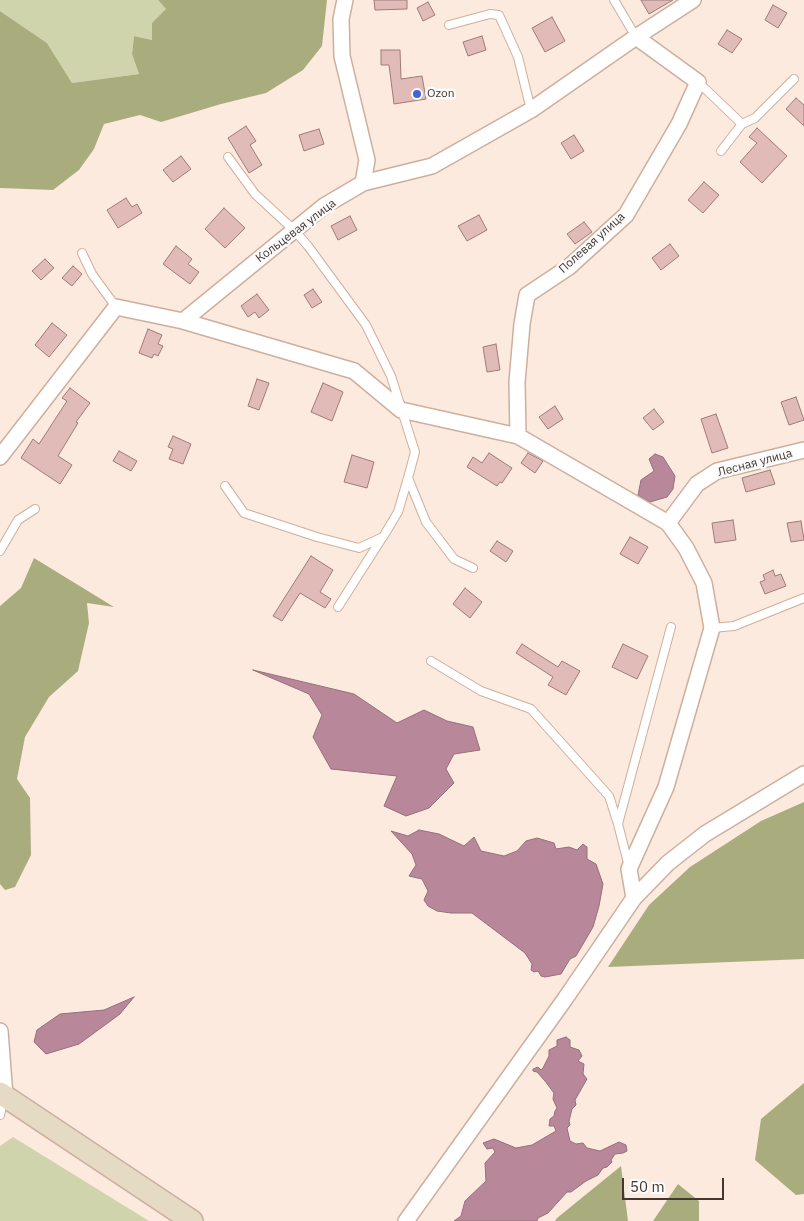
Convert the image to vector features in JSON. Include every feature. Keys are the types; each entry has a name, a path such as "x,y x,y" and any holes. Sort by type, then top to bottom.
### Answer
{"main road":[{"path":"2,1101 192,1221"}],"street":[{"path":"345,0 341,19 342,56 367,160 363,183"},
{"name":"Кольцевая улица","path":"183,321 324,206 363,183 432,166 531,110 693,0"},
{"path":"636,37 698,82"},
{"name":"Полевая улица","path":"518,436 517,382 522,324 527,295 569,267 626,215 679,124 698,82"},
{"path":"0,457 116,307 183,321 354,370 402,410 518,436 668,523 686,548 704,583 712,628 666,787 629,869 634,898"},
{"name":"Лесная улица","path":"668,523 697,484 717,471 804,450"},
{"path":"406,1221 565,999 634,898 668,863 704,834 804,774"},
{"path":"0,1031 2,1101"}],"lane":[{"path":"614,0 636,37"},
{"path":"449,25 490,14 500,15 518,57 531,110"},
{"path":"721,151 742,124 755,118 794,79"},
{"path":"698,82 742,124"},
{"path":"228,157 255,194 294,230 308,246 366,325 392,376 415,452 398,512 338,608"},
{"path":"82,253 92,274 116,307"},
{"path":"408,478 426,522 454,559 473,568"},
{"path":"225,486 244,513 317,538 358,548 383,537"},
{"path":"0,550 18,520 35,509"},
{"path":"712,628 734,626 804,598"},
{"path":"618,824 671,627"},
{"path":"431,661 481,691 530,709 609,796 629,869"}],"green space":[{"path":"0,0 158,0 166,8 152,40 134,36 132,54 139,74 72,83 47,43 0,11"},
{"path":"158,0 327,0 322,46 303,70 266,93 161,122 140,115 104,124 94,149 79,170 53,190 0,188 0,11 47,43 72,83 139,74 132,54 134,36 152,40 152,23 166,9"},
{"path":"34,558 114,607 87,603 89,623 78,671 49,697 25,737 17,779 30,798 31,855 15,887 5,890 0,884 0,606 21,588"},
{"path":"804,802 804,959 608,967 649,905 690,867 761,821"},
{"path":"804,1083 804,1194 796,1195 755,1160 761,1119"},
{"path":"13,1137 149,1221 0,1221 0,1146"},
{"path":"621,1166 628,1221 555,1221 557,1218"},
{"path":"678,1184 699,1201 699,1221 653,1221"}],"shaded area":[{"path":"655,454 663,457 675,476 673,489 667,497 650,502 638,495 641,480 654,471 649,459"},
{"path":"253,670 354,694 397,723 424,710 447,721 473,727 480,750 454,754 446,769 454,783 429,808 406,816 384,806 397,776 331,769 313,737 322,715 309,694"},
{"path":"419,830 439,834 464,846 474,837 481,851 504,856 517,851 526,841 537,838 554,843 556,849 569,847 577,850 583,844 587,847 587,859 596,864 603,884 599,906 593,927 576,956 570,959 561,974 545,977 541,976 538,971 534,972 531,970 532,964 525,953 472,913 437,911 428,906 424,900 428,891 422,879 409,876 416,865 412,854 391,831 408,836"},
{"path":"134,997 120,1014 79,1044 46,1054 34,1042 37,1030 60,1014 104,1010"},
{"path":"566,1037 570,1040 570,1047 579,1050 582,1056 578,1061 584,1064 583,1074 587,1079 575,1100 576,1105 572,1109 570,1125 567,1128 570,1141 576,1144 583,1143 587,1148 600,1151 619,1142 626,1145 627,1151 615,1154 611,1160 612,1162 603,1168 598,1175 571,1192 567,1192 548,1213 538,1218 537,1221 454,1221 461,1216 465,1201 486,1181 485,1163 495,1152 493,1148 487,1149 483,1143 494,1139 516,1148 532,1145 556,1131 554,1126 549,1126 550,1119 554,1116 557,1108 553,1099 554,1093 533,1069 538,1067 541,1070 549,1056 549,1050 557,1046 557,1040"}],"building":[{"path":"374,0 407,0 407,9 375,10"},
{"path":"641,0 673,0 649,14"},
{"path":"428,2 435,15 423,21 417,8"},
{"path":"773,5 787,13 778,28 765,20"},
{"path":"552,17 565,41 545,52 532,28"},
{"path":"727,30 742,39 732,53 718,44"},
{"path":"482,36 486,50 468,56 463,42"},
{"path":"381,50 400,50 401,79 422,76 426,99 394,104 389,65 381,65"},
{"path":"796,98 804,105 804,126 786,109"},
{"path":"246,126 256,141 250,145 262,165 249,173 228,138"},
{"path":"757,128 787,156 762,183 740,162 757,143 749,137"},
{"path":"319,129 324,144 304,151 299,135"},
{"path":"574,135 584,151 571,159 561,143"},
{"path":"181,156 191,169 173,182 163,170"},
{"path":"704,182 719,195 703,213 688,200"},
{"path":"126,198 132,207 137,204 142,213 118,228 107,210"},
{"path":"224,208 245,228 225,248 205,229"},
{"path":"479,215 487,230 467,241 458,226"},
{"path":"350,216 357,230 338,240 331,226"},
{"path":"584,222 592,232 575,244 567,234"},
{"path":"670,244 679,256 661,270 652,258"},
{"path":"176,246 192,259 188,264 199,272 190,284 163,264"},
{"path":"45,259 54,268 41,280 32,271"},
{"path":"73,266 82,274 72,286 62,278"},
{"path":"313,289 322,302 312,308 304,295"},
{"path":"257,294 269,310 259,318 255,312 248,317 241,306"},
{"path":"52,323 67,335 49,357 35,345"},
{"path":"148,329 162,335 158,344 163,346 158,356 154,354 152,358 139,353"},
{"path":"496,344 500,370 487,372 483,347"},
{"path":"257,379 269,383 259,410 248,406"},
{"path":"323,383 343,392 332,421 311,412"},
{"path":"70,388 90,403 76,422 78,423 58,456 72,465 60,484 21,458 33,439 39,444 67,401 62,398"},
{"path":"796,397 804,420 789,425 781,402"},
{"path":"555,406 563,419 548,429 539,417"},
{"path":"654,409 664,422 653,430 643,418"},
{"path":"716,414 728,448 712,453 701,419"},
{"path":"173,436 191,444 183,464 169,459 173,449 168,447"},
{"path":"119,451 137,461 131,471 113,461"},
{"path":"489,453 512,468 502,483 500,482 497,486 467,467 473,457 482,463"},
{"path":"528,453 543,461 535,473 521,463"},
{"path":"352,455 374,462 367,488 344,482"},
{"path":"770,470 775,484 746,492 742,478"},
{"path":"733,520 736,540 715,543 712,523"},
{"path":"801,521 804,540 791,542 787,523"},
{"path":"630,537 648,547 638,564 620,554"},
{"path":"497,541 513,551 506,562 490,551"},
{"path":"311,556 333,570 320,592 331,599 325,608 300,593 282,621 273,616"},
{"path":"773,570 775,576 781,574 786,586 765,594 760,582 765,580 763,575"},
{"path":"465,588 482,602 470,618 453,604"},
{"path":"522,644 558,667 562,661 580,671 566,695 548,685 553,677 516,653"},
{"path":"623,644 648,656 637,679 612,667"}],"place":[{"name":"Ozon","path":"417,94"}]}
